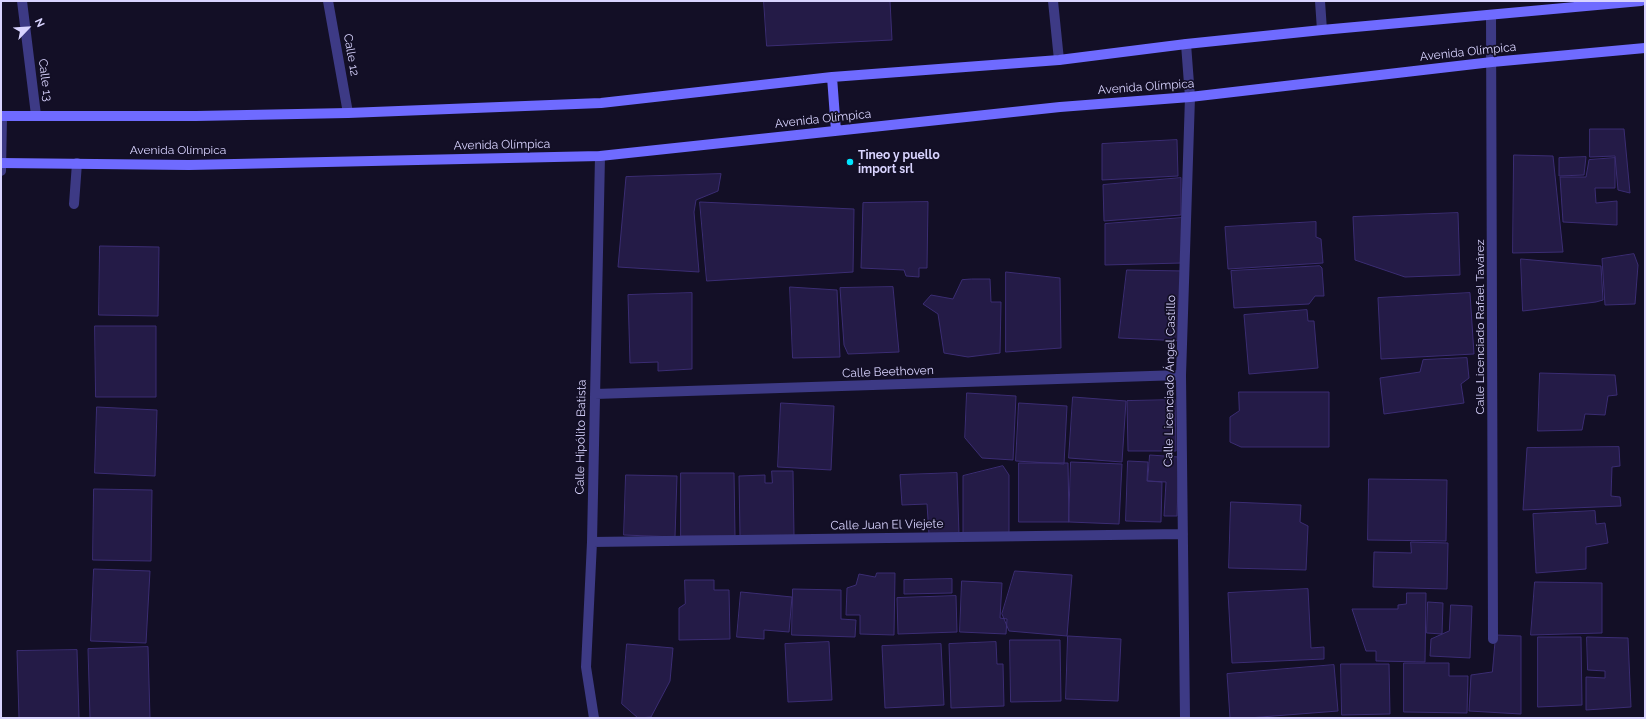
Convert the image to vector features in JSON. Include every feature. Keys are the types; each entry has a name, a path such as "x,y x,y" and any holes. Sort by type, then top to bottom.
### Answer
{"main road":[{"path":"2,116 196,116 348,113 601,103 832,77 1059,60 1186,44 1322,30 1641,1"},
{"name":"Avenida Olímpica","path":"1,163 189,164 600,156 1060,107 1190,97 1492,62 1645,48"},
{"path":"832,77 836,131"}],"street":[{"name":"Calle 13","path":"22,1 36,116"},
{"name":"Calle 12","path":"328,1 348,113"},
{"path":"1053,1 1059,60"},
{"path":"1320,1 1322,30"},
{"name":"Calle Licenciado Rafael Tavárez","path":"1491,15 1493,639"},
{"name":"Calle Licenciado Ángel Castillo","path":"1185,718 1181,375 1190,97 1186,44"},
{"path":"1,171 2,116"},
{"name":"Calle Hipólito Batista","path":"594,718 586,667 592,542 600,156"},
{"path":"74,204 77,163"},
{"name":"Calle Beethoven","path":"595,394 1181,375"},
{"name":"Calle Juan El Viejete","path":"592,542 1183,534"}],"building":[{"path":"764,1 890,1 892,40 767,46"},
{"path":"1590,129 1624,129 1630,193 1618,190 1615,156 1590,157"},
{"path":"1177,140 1178,176 1102,180 1102,144"},
{"path":"1514,155 1553,156 1563,252 1513,253"},
{"path":"1586,157 1584,175 1559,176 1559,158"},
{"path":"1615,158 1615,188 1595,188 1596,203 1617,201 1617,225 1563,222 1560,177 1586,177 1589,160"},
{"path":"721,174 718,191 696,200 694,212 699,272 618,267 626,177"},
{"path":"1181,178 1181,215 1104,221 1103,185"},
{"path":"700,202 854,209 853,272 707,281"},
{"path":"928,202 927,268 919,268 919,277 906,276 904,270 861,268 863,203"},
{"path":"1458,213 1460,275 1405,277 1355,260 1353,217"},
{"path":"1182,218 1182,263 1105,265 1105,224"},
{"path":"1316,222 1316,237 1321,239 1323,263 1228,269 1225,227"},
{"path":"100,246 159,247 158,316 99,315"},
{"path":"1634,254 1638,265 1635,304 1605,305 1602,259"},
{"path":"1521,259 1601,266 1603,300 1523,311"},
{"path":"1320,266 1322,268 1324,296 1315,296 1309,304 1234,308 1231,271"},
{"path":"1127,270 1185,271 1183,341 1119,338"},
{"path":"1006,272 1060,278 1061,348 1006,352"},
{"path":"990,279 991,302 1001,302 1000,353 968,357 944,353 938,314 923,304 931,295 953,299 962,280"},
{"path":"790,287 837,290 840,357 793,358"},
{"path":"893,287 899,352 848,354 844,345 840,288"},
{"path":"692,293 692,369 658,371 658,362 630,363 628,295"},
{"path":"1470,293 1474,354 1381,359 1378,298"},
{"path":"1307,310 1308,321 1314,321 1318,368 1249,374 1244,315"},
{"path":"95,326 156,326 156,397 96,397"},
{"path":"1467,358 1469,378 1461,384 1464,403 1384,414 1380,378 1420,372 1423,360"},
{"path":"1540,373 1615,375 1617,395 1608,396 1605,415 1585,414 1582,430 1538,431"},
{"path":"1239,392 1329,392 1329,447 1241,447 1230,442 1230,417 1239,411"},
{"path":"967,393 1016,396 1013,460 982,458 965,438"},
{"path":"1073,397 1126,401 1122,462 1069,458"},
{"path":"1175,400 1176,451 1128,451 1127,401"},
{"path":"781,403 834,406 831,470 778,467"},
{"path":"1019,403 1067,406 1064,464 1016,461"},
{"path":"97,407 157,410 155,476 95,473"},
{"path":"1619,447 1620,466 1612,467 1611,496 1620,497 1621,506 1523,510 1527,448"},
{"path":"1150,455 1179,457 1177,516 1164,516 1166,482 1148,481"},
{"path":"1128,461 1148,462 1147,481 1162,482 1161,522 1126,521"},
{"path":"1071,462 1122,464 1119,524 1069,522"},
{"path":"1019,463 1068,463 1069,522 1019,522"},
{"path":"1003,466 1009,475 1009,534 963,534 963,476"},
{"path":"772,471 793,471 794,536 740,536 739,476 765,475 765,483 772,483"},
{"path":"681,473 734,473 735,536 681,536"},
{"path":"957,473 959,534 929,535 927,504 902,505 900,475"},
{"path":"626,475 677,476 675,537 624,535"},
{"path":"1369,479 1447,480 1446,541 1368,540"},
{"path":"94,489 152,490 151,561 93,560"},
{"path":"1231,502 1301,505 1300,522 1308,526 1306,570 1229,568"},
{"path":"1595,511 1596,524 1605,523 1608,543 1586,547 1586,569 1536,573 1533,514"},
{"path":"1411,542 1448,543 1447,589 1373,587 1374,552 1411,553"},
{"path":"94,569 150,571 146,643 91,641"},
{"path":"1015,571 1072,575 1067,636 1009,631 1002,614"},
{"path":"877,573 895,573 894,635 860,634 860,615 846,615 847,588 856,585 859,574 875,577"},
{"path":"952,579 952,593 904,594 904,580"},
{"path":"685,580 714,580 714,590 729,590 730,639 679,640 679,608 685,604"},
{"path":"962,581 1002,583 1000,618 1007,619 1006,634 960,632"},
{"path":"1535,582 1602,583 1602,633 1531,635"},
{"path":"793,589 841,590 841,619 856,620 855,637 792,635"},
{"path":"1308,589 1311,648 1324,647 1324,659 1232,663 1228,593"},
{"path":"741,592 792,597 789,632 764,630 764,639 737,637"},
{"path":"1407,593 1426,593 1425,662 1376,661 1376,651 1366,651 1352,609 1398,609 1398,605 1406,604"},
{"path":"956,596 957,632 898,634 897,598"},
{"path":"1428,602 1443,603 1442,634 1427,633"},
{"path":"1451,605 1472,606 1470,658 1430,656 1431,639 1449,631"},
{"path":"1496,635 1521,636 1521,714 1469,711 1471,675 1492,672"},
{"path":"1068,636 1121,639 1118,701 1066,699"},
{"path":"1538,637 1581,637 1582,705 1538,707"},
{"path":"1587,637 1628,638 1631,707 1586,710 1586,677 1605,678 1605,671 1588,670"},
{"path":"1010,640 1060,640 1061,701 1011,702"},
{"path":"829,642 832,700 788,702 785,644"},
{"path":"996,642 997,664 1003,664 1004,706 951,708 949,644"},
{"path":"627,644 673,648 670,681 651,717 638,718 622,704"},
{"path":"941,644 944,705 885,708 882,646"},
{"path":"148,647 150,718 90,718 88,649"},
{"path":"77,650 79,718 19,718 17,651"},
{"path":"1404,663 1449,663 1449,676 1468,676 1467,713 1404,712"},
{"path":"1341,664 1389,664 1390,714 1342,715"},
{"path":"1334,665 1338,711 1230,718 1227,674"}],"place":[{"name":"Tineo y puello import srl","path":"850,162"}]}
